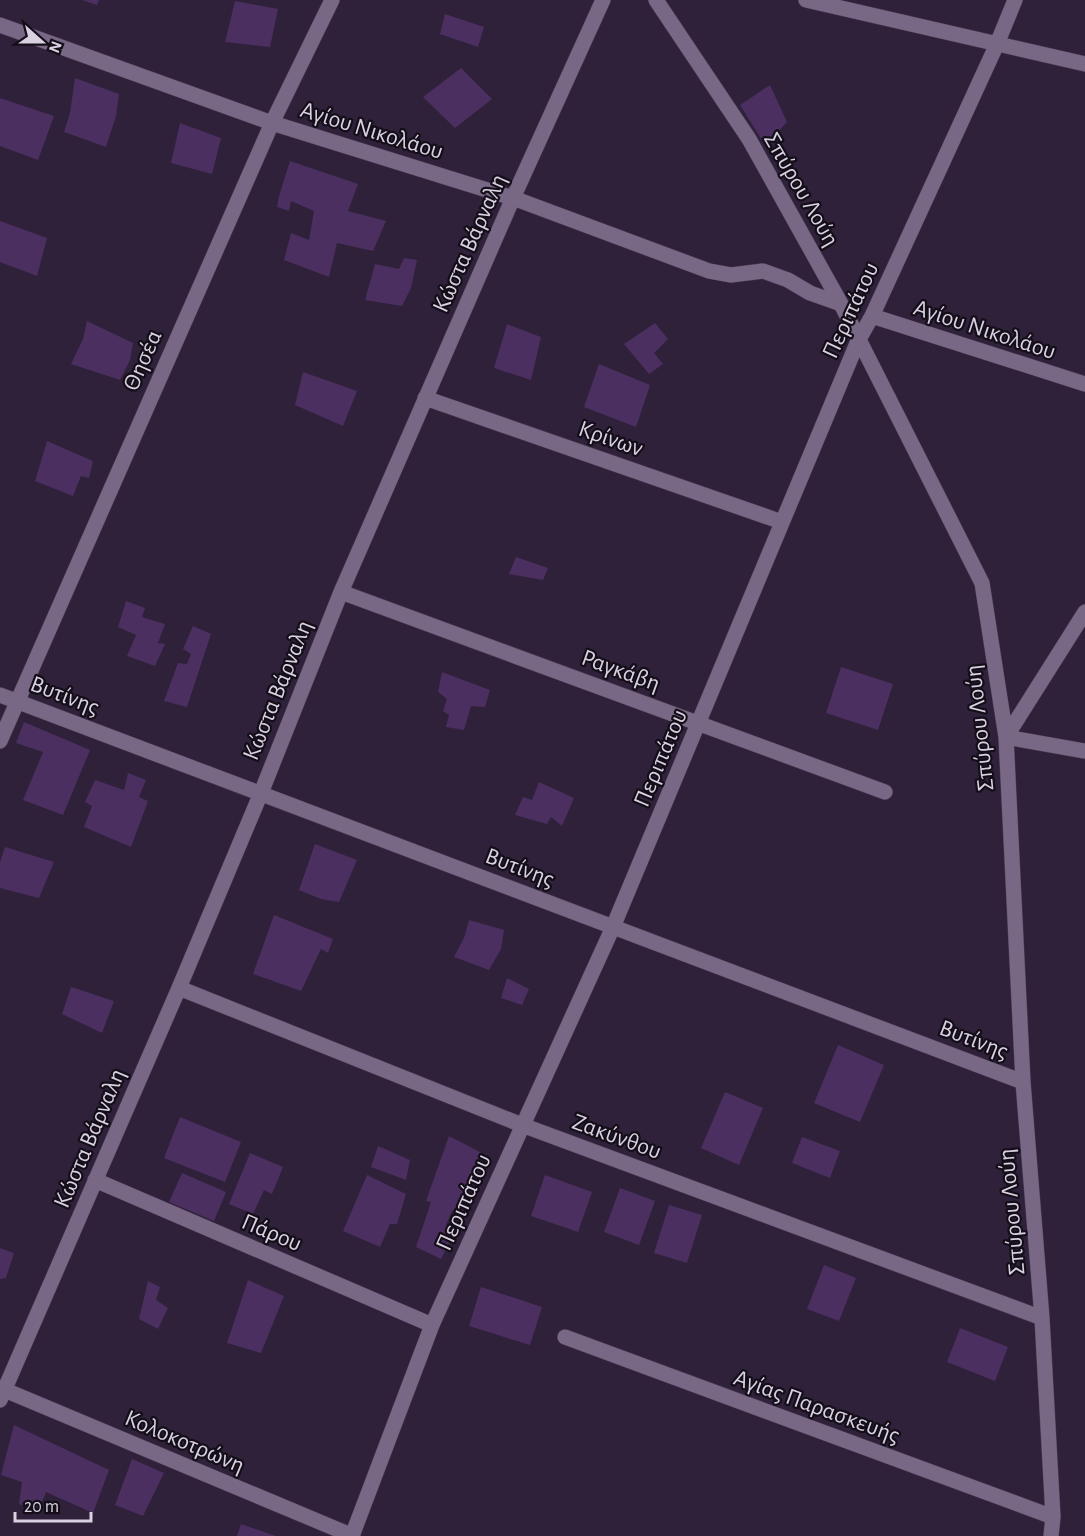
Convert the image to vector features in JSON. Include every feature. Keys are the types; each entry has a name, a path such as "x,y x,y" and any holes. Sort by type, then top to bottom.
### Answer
{"street":[{"name":"Θησέα","path":"0,741 272,123 332,0"},
{"name":"Κώστα Βάρναλη","path":"1,1393 179,988 261,793 341,592 513,198 603,0"},
{"name":"Σπύρου Λούη","path":"657,0 748,139 841,304 982,583 1006,737 1023,1082 1042,1318 1053,1517 1051,1536"},
{"path":"806,0 1085,64"},
{"name":"Περιπάτου","path":"352,1536 432,1325 613,927 858,341 872,316 1015,0"},
{"name":"Αγίου Νικολάου","path":"0,25 272,123 513,198 709,271 731,275 763,272 788,280 810,293 841,304"},
{"name":"Αγίου Νικολάου","path":"872,316 1085,384"},
{"name":"Κρίνων","path":"425,398 782,522"},
{"name":"Ραγκάβη","path":"341,592 885,792"},
{"path":"1085,612 1006,737 1085,750"},
{"name":"Βυτίνης","path":"0,695 1023,1082"},
{"name":"Ζακύνθου","path":"179,988 522,1125 1042,1318"},
{"name":"Πάρου","path":"95,1180 432,1325"},
{"name":"Αγίας Παρασκευής","path":"565,1337 1053,1517"},
{"name":"Κολοκοτρώνη","path":"1,1393 352,1536"}],"building":[{"path":"82,0 99,0 97,5"},
{"path":"235,1 278,9 270,47 225,42"},
{"path":"445,14 484,27 478,47 440,34"},
{"path":"461,68 492,99 455,128 423,97"},
{"path":"75,78 119,94 116,116 106,147 64,132 70,113"},
{"path":"770,85 787,122 765,145 740,105"},
{"path":"0,98 54,116 38,160 0,146"},
{"path":"180,123 221,138 212,174 171,163"},
{"path":"290,161 358,184 348,211 386,221 373,251 337,243 329,277 284,260 291,233 309,240 314,211 291,201 289,211 277,207"},
{"path":"0,221 47,238 37,276 0,262"},
{"path":"404,258 417,260 411,288 402,306 365,300 375,264 399,269"},
{"path":"87,321 133,343 130,360 120,380 71,364 83,339"},
{"path":"655,323 668,339 654,353 663,364 649,374 624,344"},
{"path":"507,324 541,337 531,380 494,368"},
{"path":"599,364 650,385 636,427 584,407"},
{"path":"303,372 357,391 343,426 295,405"},
{"path":"47,441 93,461 89,478 81,476 73,496 35,481"},
{"path":"516,557 548,568 543,580 509,574"},
{"path":"126,601 145,608 142,617 165,624 158,643 165,644 155,666 127,656 136,635 118,627"},
{"path":"193,626 211,634 187,707 164,701 178,663 187,664 191,654 183,649"},
{"path":"841,667 893,684 878,730 826,713"},
{"path":"442,672 490,690 485,707 471,706 464,730 446,727 449,715 443,711 447,699 438,692"},
{"path":"24,722 90,750 63,815 23,800 43,752 16,743"},
{"path":"128,773 146,780 139,797 148,801 131,847 84,827 92,806 85,802 95,780 124,790"},
{"path":"539,782 574,798 562,826 551,817 547,824 515,815 523,797 532,800"},
{"path":"315,844 357,860 339,902 321,899 299,890"},
{"path":"5,847 54,862 39,898 0,888 0,862"},
{"path":"274,915 333,939 328,953 321,949 301,991 253,974"},
{"path":"469,920 504,930 501,949 489,970 454,957 464,938"},
{"path":"507,978 529,989 522,1005 501,998"},
{"path":"71,987 114,1001 102,1033 62,1014"},
{"path":"838,1045 884,1065 860,1122 814,1103"},
{"path":"725,1092 763,1108 739,1165 701,1148"},
{"path":"180,1117 241,1142 225,1182 164,1158"},
{"path":"449,1136 482,1153 465,1188 470,1193 465,1209 452,1211 446,1225 455,1231 441,1259 416,1247 431,1202 426,1201"},
{"path":"802,1137 840,1151 830,1178 792,1163"},
{"path":"378,1146 410,1160 406,1180 371,1167"},
{"path":"250,1153 283,1167 272,1194 264,1190 253,1214 229,1204"},
{"path":"182,1173 226,1192 214,1221 169,1202"},
{"path":"367,1175 406,1194 397,1224 390,1224 380,1247 343,1231"},
{"path":"545,1175 592,1192 578,1232 531,1216"},
{"path":"620,1188 655,1201 639,1245 604,1232"},
{"path":"669,1205 702,1215 687,1263 654,1253"},
{"path":"0,1248 14,1253 6,1278 0,1279"},
{"path":"824,1265 856,1278 839,1321 807,1309"},
{"path":"248,1280 284,1296 261,1353 227,1343"},
{"path":"148,1281 160,1287 156,1300 168,1308 158,1329 139,1319"},
{"path":"481,1287 542,1307 530,1345 469,1326"},
{"path":"960,1328 1008,1347 995,1381 947,1362"},
{"path":"14,1425 109,1470 93,1513 46,1492 39,1510 19,1504 22,1482 1,1475"},
{"path":"132,1459 164,1473 143,1516 115,1505"},
{"path":"241,1524 276,1536 237,1536"}]}
